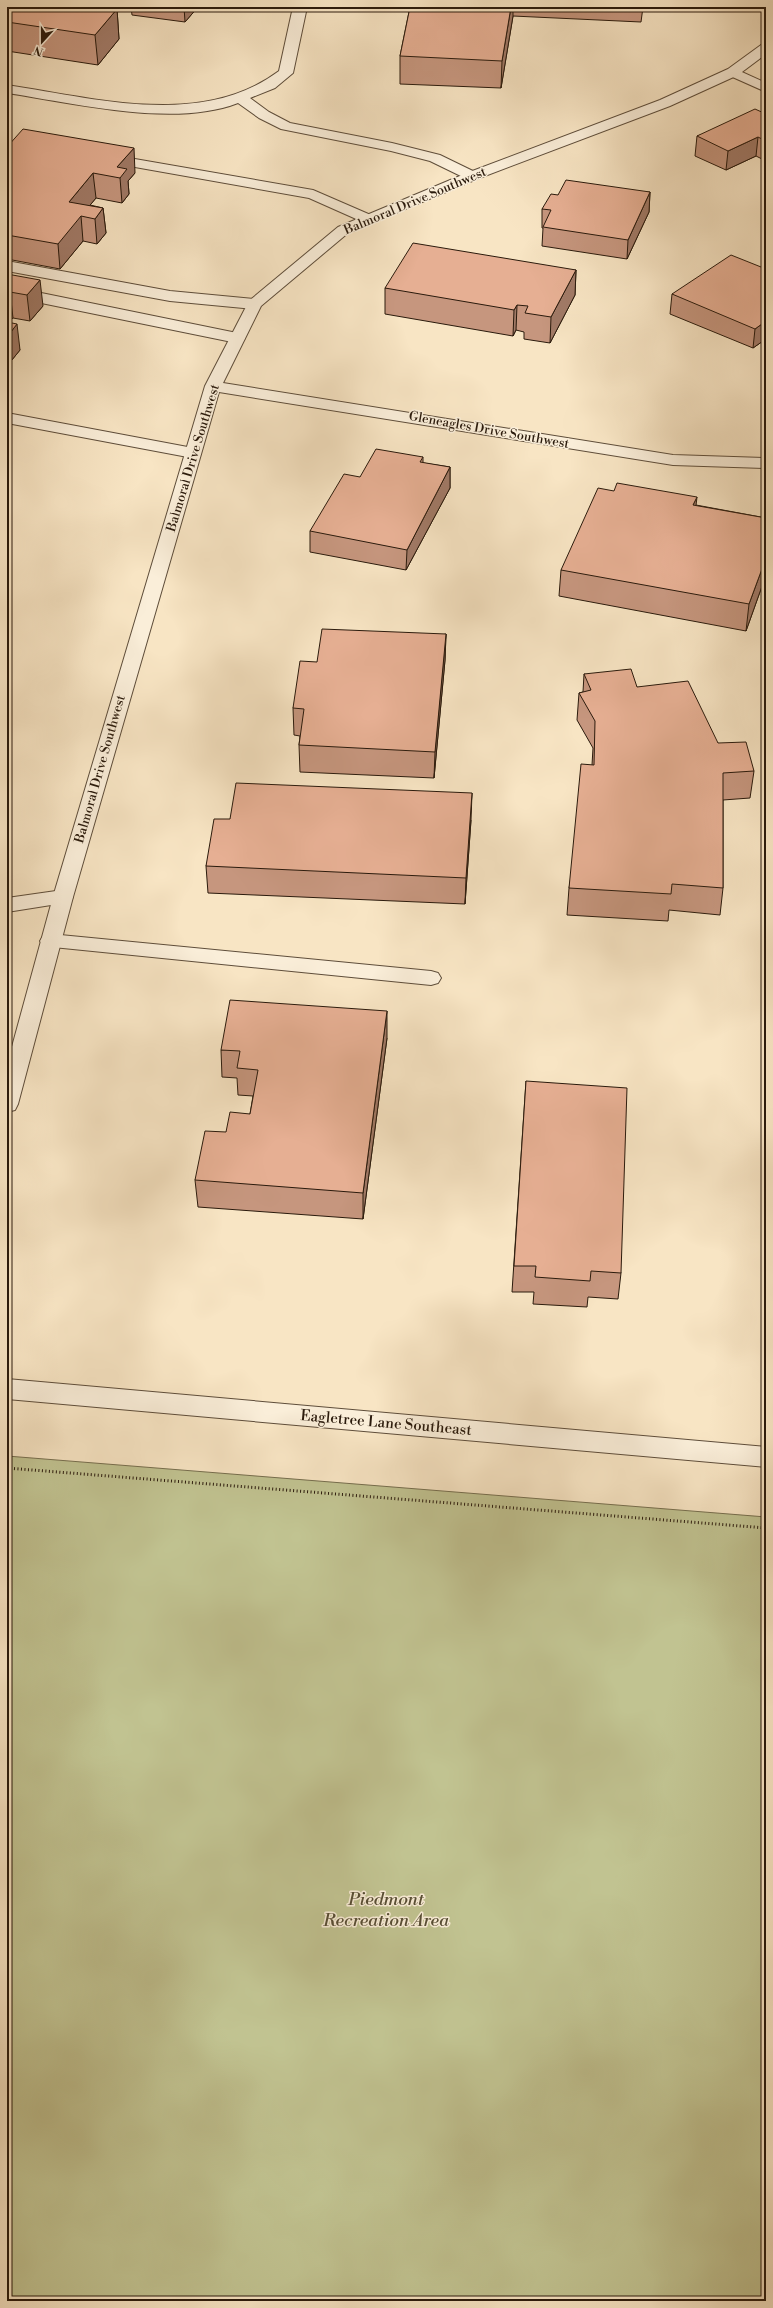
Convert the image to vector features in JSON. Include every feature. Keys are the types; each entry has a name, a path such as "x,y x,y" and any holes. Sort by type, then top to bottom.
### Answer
{"street":[{"path":"7,89 130,108 154,109 206,107 240,97 270,85 286,73 300,7"},
{"name":"Balmoral Drive Southwest","path":"7,1104 62,897 213,386 254,304 343,230 472,176 665,103 733,72 766,48"},
{"path":"733,72 766,88"},
{"path":"240,97 264,115 286,126 421,154 435,158 472,176"},
{"path":"92,156 313,194 368,219"},
{"path":"7,266 170,296 254,304"},
{"path":"7,290 237,338"},
{"name":"Gleneagles Drive Southwest","path":"213,386 673,460 766,464"},
{"path":"7,418 194,453"},
{"path":"7,905 62,897"},
{"path":"50,940 431,978"},
{"name":"Eagletree Lane Southeast","path":"7,1389 766,1457"}],"path":[{"path":"7,1468 766,1528"}],"green space":[{"name":"Piedmont Recreation Area","path":"7,1456 766,1517 766,2301 7,2301"}],"building":[{"path":"7,7 102,7 117,9 95,35 7,22"},
{"path":"410,7 511,7 502,61 400,56"},
{"path":"755,109 766,114 766,141 758,137 728,151 697,136"},
{"path":"23,129 134,148 117,167 127,169 120,178 93,173 69,202 103,208 95,219 81,216 58,244 7,235 7,147"},
{"path":"566,180 650,192 628,240 543,227 551,210 542,209 551,194 558,195"},
{"path":"413,243 576,270 551,317 525,313 528,306 517,305 514,310 385,288"},
{"path":"731,255 766,269 766,321 755,329 672,294"},
{"path":"7,274 40,280 27,295 10,292 7,295"},
{"path":"7,322 17,324 7,337"},
{"path":"376,449 423,457 420,462 450,467 407,550 310,531 344,474 360,477"},
{"path":"617,483 697,497 693,505 766,518 766,558 749,604 561,570 598,488 614,491"},
{"path":"322,629 446,634 435,752 299,745 304,709 293,708 300,661 317,662"},
{"path":"631,669 637,687 688,681 718,743 746,742 754,771 723,773 723,888 672,884 671,894 569,888 581,764 594,765 595,721 579,693 591,690 584,674"},
{"path":"236,783 472,793 466,878 206,866 214,819 230,819"},
{"path":"230,1000 387,1011 363,1193 195,1180 205,1131 226,1132 230,1112 250,1114 258,1070 237,1068 240,1051 221,1050"},
{"path":"526,1081 627,1088 621,1273 591,1271 590,1281 535,1277 536,1266 514,1266"}]}
